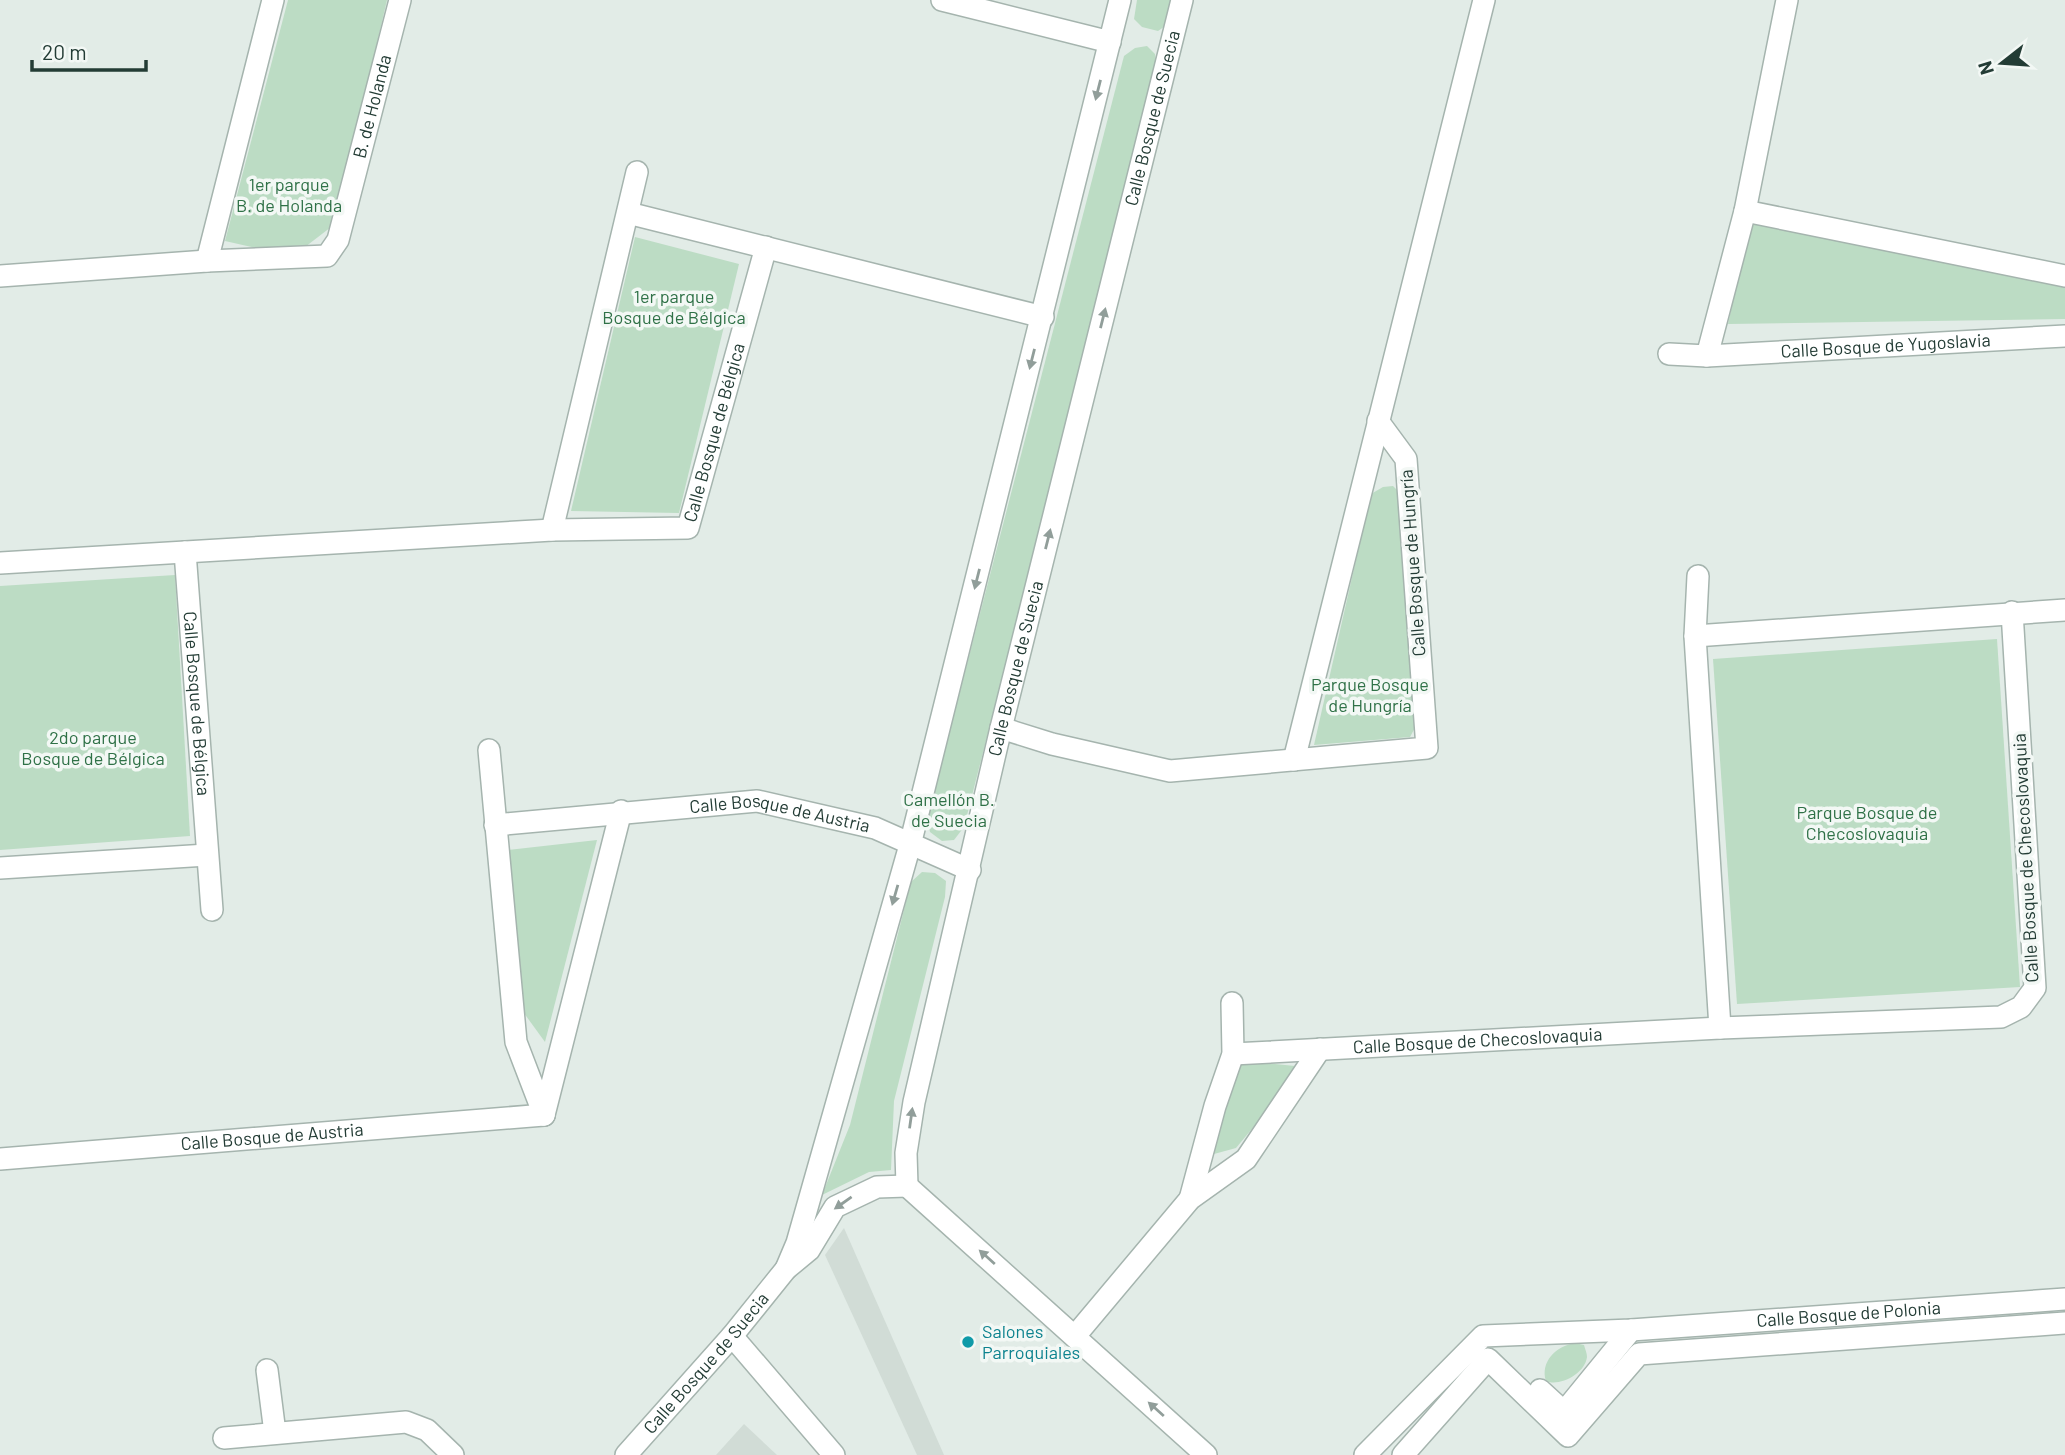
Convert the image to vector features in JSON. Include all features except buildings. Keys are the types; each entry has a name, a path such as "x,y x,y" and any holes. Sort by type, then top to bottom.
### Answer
{"street":[{"path":"0,276 207,261 274,0"},
{"name":"B. de Holanda","path":"207,261 322,258 331,253 338,240 400,0"},
{"path":"942,0 1110,42"},
{"name":"Calle Bosque de Suecia","path":"786,1269 797,1244 910,845 1120,0"},
{"name":"Calle Bosque de Suecia","path":"626,1455 732,1336 786,1269 809,1250 835,1207 877,1186 907,1186 906,1153 914,1102 1001,729 1182,0"},
{"path":"1294,761 1484,0"},
{"path":"1707,356 1745,211 1787,0"},
{"path":"552,530 637,172"},
{"path":"1745,211 2065,275"},
{"path":"628,213 1043,317"},
{"name":"Calle Bosque de Bélgica","path":"0,562 552,530 688,528 766,247"},
{"name":"Calle Bosque de Yugoslavia","path":"1669,354 1707,356 2065,336"},
{"name":"Calle Bosque de Hungría","path":"1001,729 1052,744 1170,771 1427,748 1406,459 1378,421"},
{"name":"Calle Bosque de Bélgica","path":"185,552 212,910"},
{"path":"1698,576 1695,636 1720,1028"},
{"path":"1695,636 2065,610"},
{"name":"Calle Bosque de Checoslovaquia","path":"1233,1054 1720,1028 2001,1017 2021,1007 2035,988 2012,612"},
{"path":"489,750 516,1042 544,1115"},
{"name":"Calle Bosque de Austria","path":"495,825 621,811 757,801 875,828 970,870"},
{"path":"544,1115 621,811"},
{"path":"0,868 207,855"},
{"path":"1190,1199 1215,1106 1233,1054 1232,1003"},
{"path":"1076,1336 1190,1199 1247,1159 1320,1049"},
{"name":"Calle Bosque de Austria","path":"0,1160 544,1115"},
{"path":"907,1186 1206,1455"},
{"name":"Calle Bosque de Polonia","path":"1483,1336 1631,1330 2065,1299"},
{"path":"1403,1455 1488,1359 1567,1436 1639,1354 2065,1323"},
{"path":"1365,1455 1483,1336 1564,1412 1631,1330"},
{"path":"732,1336 834,1455"},
{"path":"267,1370 275,1433"},
{"path":"224,1438 413,1423 427,1430 453,1455"}],"shaded area":[{"path":"844,1228 944,1455 917,1455 825,1255"},
{"path":"744,1424 777,1455 716,1455"}],"green space":[{"name":"1er parque B. de Holanda","path":"288,0 387,0 335,224 305,247 269,251 225,241"},
{"path":"1137,0 1173,0 1168,24 1158,31 1142,27 1134,19"},
{"name":"Camellón B. de Suecia","path":"1147,46 1155,54 1157,69 964,827 954,840 942,841 930,832 927,819 1124,56 1135,48"},
{"path":"1758,204 1885,242 2065,287 2065,319 1728,324 1742,259"},
{"name":"1er parque Bosque de Bélgica","path":"635,237 739,264 679,513 571,511"},
{"name":"Parque Bosque de Hungría","path":"1393,486 1402,495 1417,724 1410,737 1314,745 1371,494 1383,487"},
{"name":"2do parque Bosque de Bélgica","path":"175,575 190,836 0,850 0,586"},
{"name":"Parque Bosque de Checoslovaquia","path":"1997,639 2020,987 1737,1004 1713,659"},
{"path":"597,840 545,1042 521,1009 508,850"},
{"name":"Camellón B. de Suecia","path":"922,872 935,873 946,881 945,897 894,1101 891,1170 869,1172 822,1195 850,1125 911,882"},
{"path":"1235,1060 1295,1066 1285,1089 1236,1148 1214,1154"},
{"path":"1575,1343 1584,1345 1586,1352 1587,1357 1582,1369 1564,1381 1546,1381 1545,1367 1551,1356"}],"place":[{"name":"Salones Parroquiales","path":"968,1342"}]}
